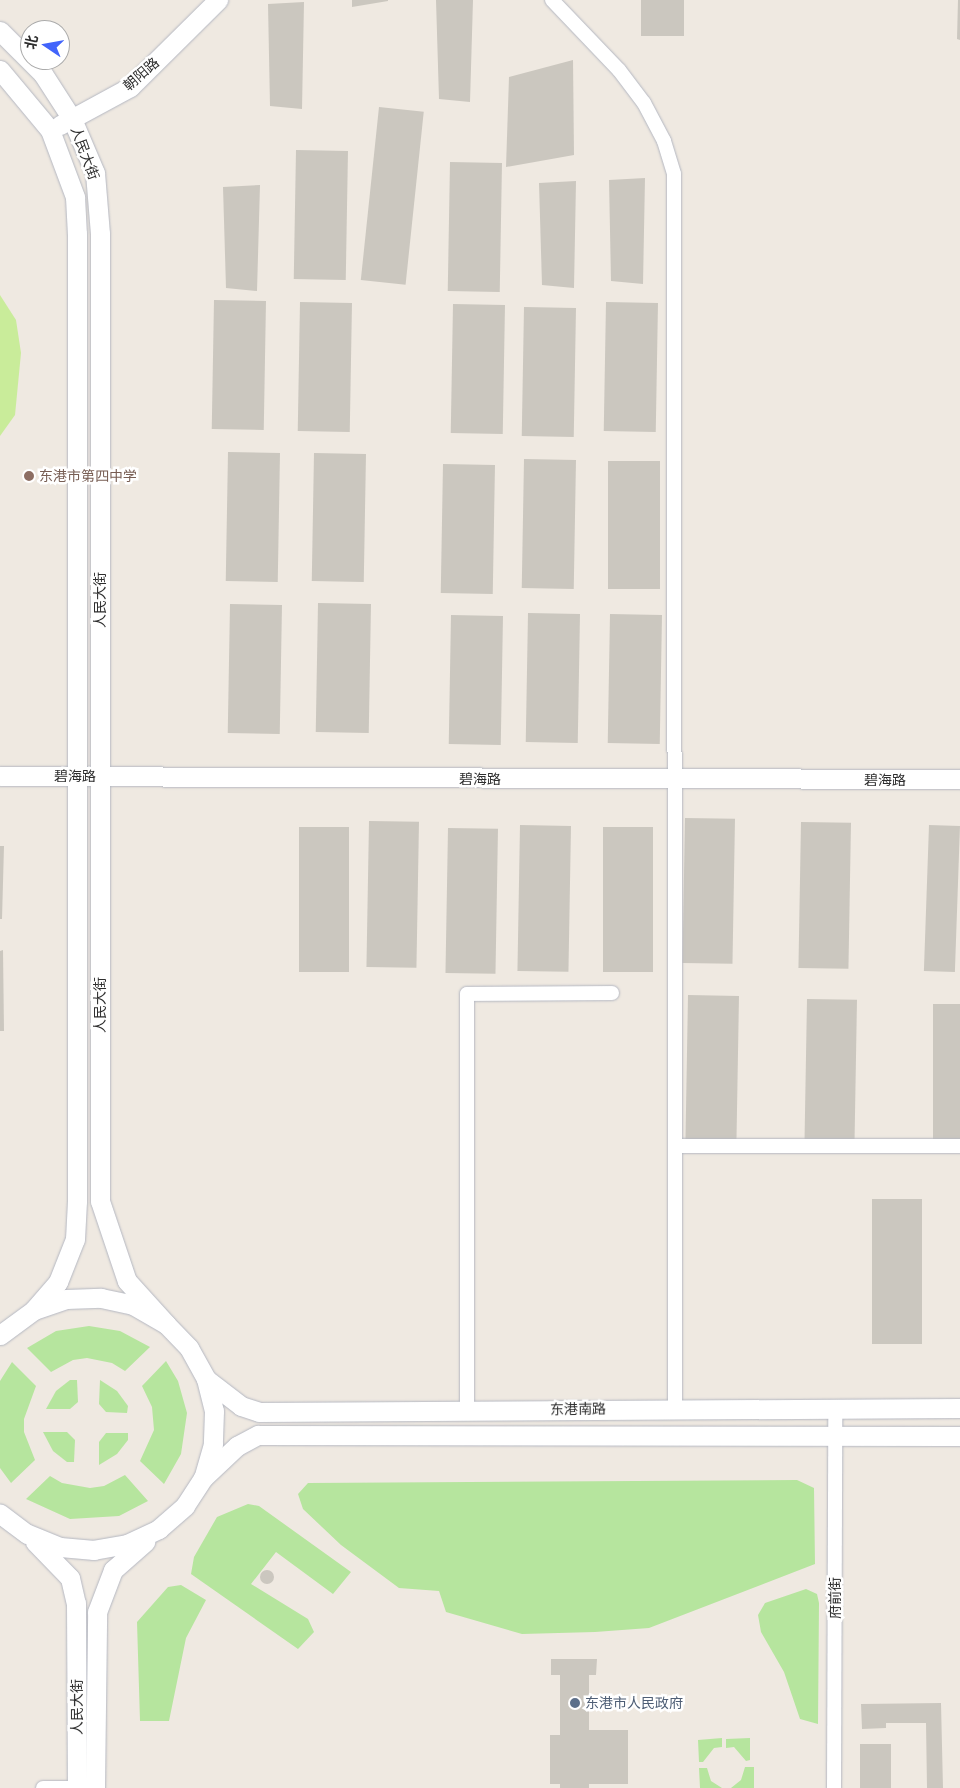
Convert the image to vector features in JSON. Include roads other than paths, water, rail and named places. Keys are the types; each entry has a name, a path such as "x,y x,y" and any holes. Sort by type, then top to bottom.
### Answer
{"main road":[{"name":"朝阳路","path":"50,130 130,87 218,0"},
{"name":"人民大街","path":"0,31 43,74 72,119 96,173 100,234 100,1201 127,1282 166,1324"},
{"name":"人民大街","path":"0,70 50,130 75,197 78,234 77,1201 75,1239 58,1282 34,1310"},
{"name":"碧海路","path":"0,776 677,781 960,779"},
{"path":"0,1335 34,1310 66,1299 101,1298 134,1305 166,1324 189,1348 206,1378 214,1411 213,1444 202,1478 185,1506 113,1570 97,1612 95,1788"},
{"name":"东港南路","path":"206,1378 241,1406 259,1412 676,1408 960,1408"},
{"name":"东港南路","path":"202,1478 237,1446 258,1435 960,1436"},
{"path":"0,1514 27,1534 60,1547 94,1550 127,1544 159,1529"},
{"name":"人民大街","path":"27,1534 70,1578 77,1626 77,1788"}],"street":[{"path":"552,0 619,70 644,103 664,141 674,174 677,781 676,1408"},
{"path":"467,1410 467,994 612,993"},
{"path":"676,1146 960,1146"},
{"name":"府前街","path":"834,1788 835,1408"},
{"path":"43,1788 77,1788"}],"place":[{"name":"东港市第四中学","path":"29,476"},
{"name":"东港市人民政府","path":"575,1703"}]}
